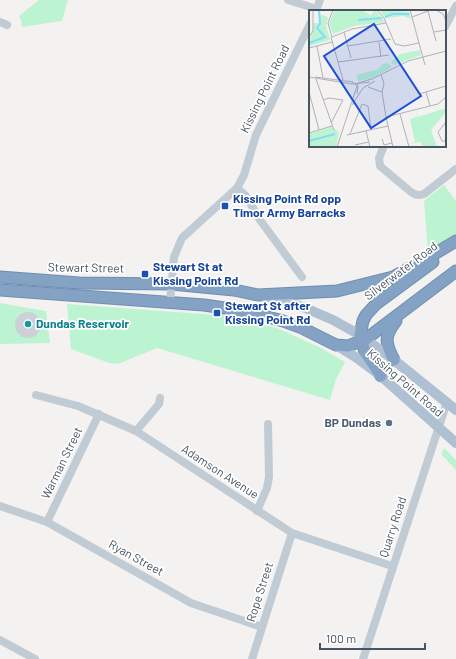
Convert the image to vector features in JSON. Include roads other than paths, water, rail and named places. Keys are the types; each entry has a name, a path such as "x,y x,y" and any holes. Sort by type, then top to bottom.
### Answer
{"highway":[{"name":"Silverwater Road","path":"258,295 337,291 393,277 421,262 456,240"},
{"name":"Silverwater Road","path":"363,338 366,315 376,304 456,246"},
{"path":"336,345 348,346 363,338 402,312 456,271"},
{"name":"Stewart Street","path":"0,277 79,283 137,282 171,284"},
{"name":"Kissing Point Road","path":"171,284 234,290 258,295"},
{"path":"0,290 170,303"},
{"name":"Kissing Point Road","path":"170,303 204,305 245,311 283,321 302,328 336,345"},
{"path":"394,360 387,345 388,334 391,327 402,312"},
{"path":"363,338 365,352 381,376"}],"main road":[{"name":"Kissing Point Road","path":"258,295 303,307 333,320 363,338 394,360 456,410"},
{"name":"Kissing Point Road","path":"336,345 357,358 381,376 456,443"}],"street":[{"path":"288,0 316,10 320,0"},
{"path":"446,25 456,6"},
{"name":"Kissing Point Road","path":"170,303 174,257 182,238 237,188 244,175 256,135 309,26"},
{"path":"384,147 379,158 380,166 415,195 424,194 456,169"},
{"path":"237,188 246,196 260,220 302,277"},
{"name":"Adamson Avenue","path":"36,394 78,406 136,431 292,533 392,566"},
{"path":"136,431 159,404 160,398"},
{"name":"Quarry Road","path":"363,659 392,566 447,402"},
{"name":"Warman Street","path":"47,522 99,414"},
{"path":"257,511 267,488 268,424"},
{"name":"Ryan Street","path":"0,506 47,522 191,603 262,627"},
{"name":"Rope Street","path":"252,659 292,533"},
{"path":"0,640 35,659"}],"place":[{"name":"Kissing Point Rd opp Timor Army Barracks","path":"225,206"},
{"name":"Stewart St at Kissing Point Rd","path":"145,274"},
{"name":"Stewart St after Kissing Point Rd","path":"217,313"},
{"name":"Dundas Reservoir","path":"28,324"},
{"name":"BP Dundas","path":"389,423"}]}
